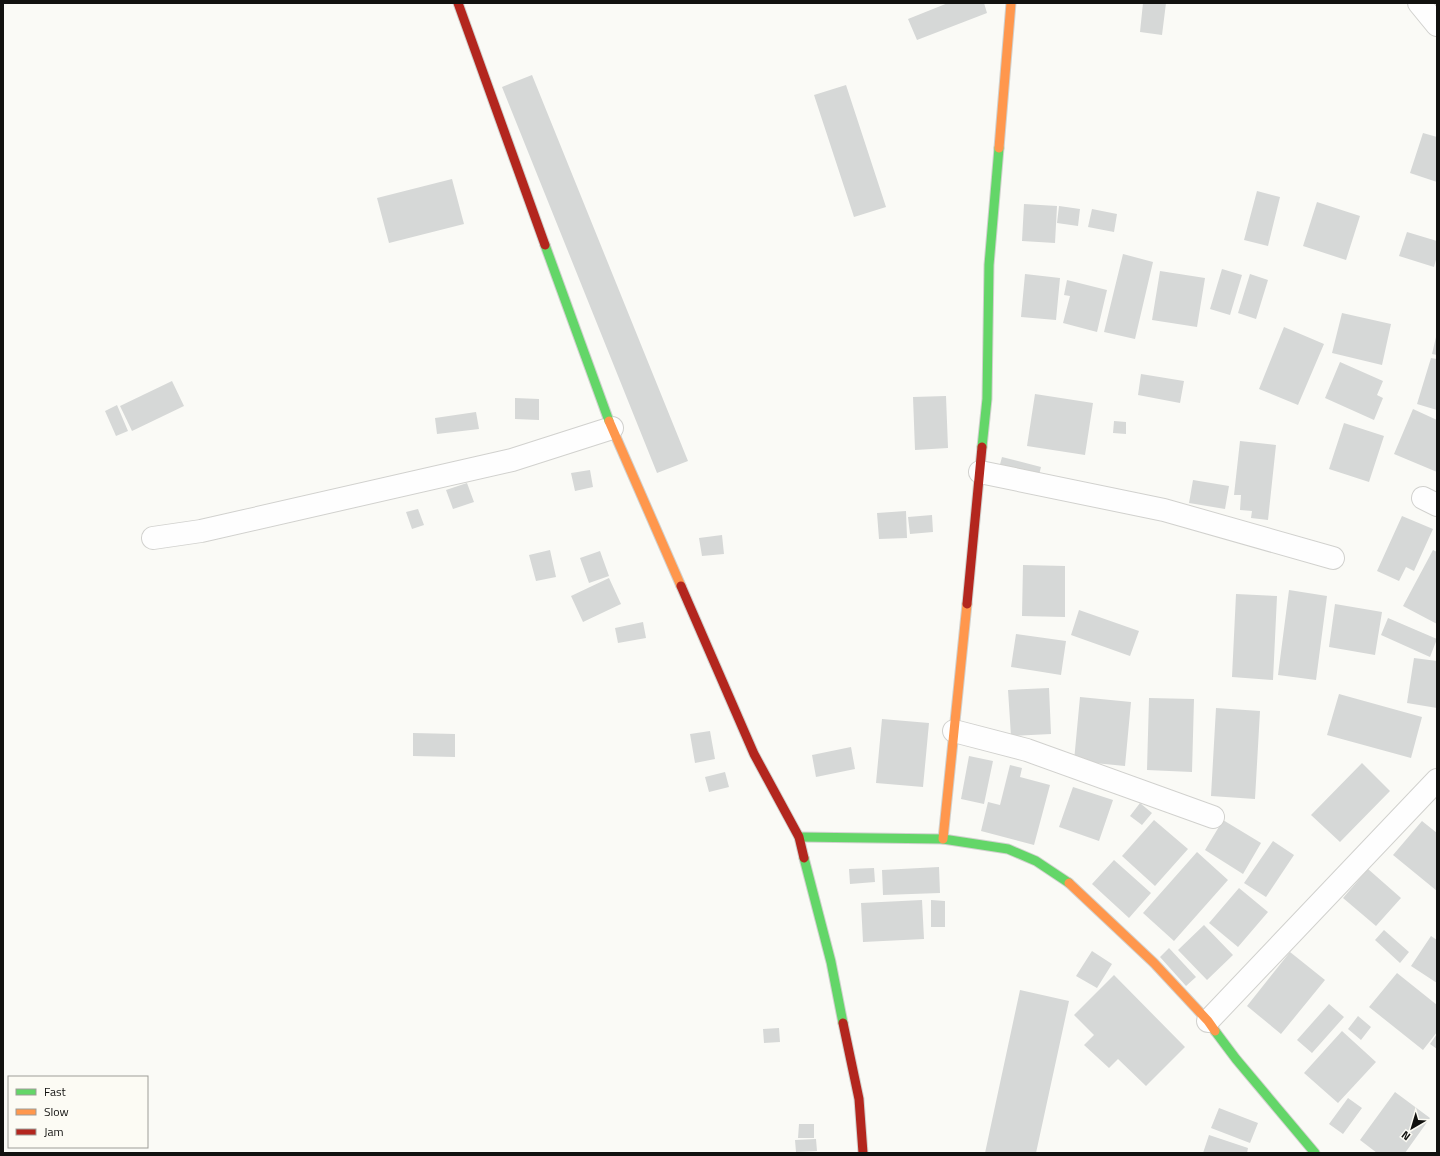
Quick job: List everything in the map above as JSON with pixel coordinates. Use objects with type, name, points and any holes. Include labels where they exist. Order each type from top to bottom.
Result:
[{"type":"street","points":[[458,3],[612,428],[754,754],[799,837],[831,962],[859,1100],[863,1153]]},
{"type":"street","points":[[943,839],[988,399],[989,265],[1011,3]]},
{"type":"street","points":[[1419,3],[1437,25]]},
{"type":"street","points":[[153,538],[201,531],[512,460],[612,428]]},
{"type":"street","points":[[980,472],[1164,510],[1333,558]]},
{"type":"street","points":[[954,731],[1027,750],[1213,817]]},
{"type":"street","points":[[1208,1021],[1437,780]]},
{"type":"street","points":[[799,837],[943,839],[1008,849],[1036,862],[1068,882],[1154,963],[1208,1021],[1236,1059],[1315,1153]]},
{"type":"building","points":[[948,3],[984,3],[987,13],[917,40],[908,19]]},
{"type":"building","points":[[1143,3],[1166,3],[1162,35],[1140,32]]},
{"type":"building","points":[[532,75],[688,461],[657,473],[502,87]]},
{"type":"building","points":[[846,85],[886,207],[854,217],[814,95]]},
{"type":"building","points":[[1423,133],[1437,137],[1437,182],[1410,173]]},
{"type":"building","points":[[452,179],[464,224],[389,243],[377,198]]},
{"type":"building","points":[[1257,191],[1280,197],[1268,246],[1244,240]]},
{"type":"building","points":[[1317,202],[1360,216],[1346,260],[1303,246]]},
{"type":"building","points":[[1024,204],[1057,206],[1055,243],[1022,241]]},
{"type":"building","points":[[1059,206],[1080,209],[1078,226],[1057,223]]},
{"type":"building","points":[[1092,209],[1117,214],[1114,232],[1088,227]]},
{"type":"building","points":[[1407,232],[1437,241],[1437,256],[1434,267],[1399,256]]},
{"type":"building","points":[[1123,254],[1153,262],[1135,339],[1104,332]]},
{"type":"building","points":[[1222,269],[1242,275],[1230,315],[1210,309]]},
{"type":"building","points":[[1160,271],[1205,278],[1197,327],[1152,320]]},
{"type":"building","points":[[1025,274],[1060,278],[1056,320],[1021,317]]},
{"type":"building","points":[[1250,274],[1268,280],[1256,319],[1238,313]]},
{"type":"building","points":[[1067,280],[1107,290],[1097,332],[1063,323],[1070,296],[1064,295]]},
{"type":"building","points":[[1342,313],[1391,324],[1382,365],[1332,353]]},
{"type":"building","points":[[1284,327],[1324,344],[1298,405],[1259,389]]},
{"type":"building","points":[[1437,337],[1437,355],[1432,354]]},
{"type":"building","points":[[1431,358],[1437,359],[1437,410],[1417,404]]},
{"type":"building","points":[[1340,362],[1383,381],[1377,395],[1383,398],[1374,420],[1325,398]]},
{"type":"building","points":[[1141,374],[1184,381],[1180,403],[1138,395]]},
{"type":"building","points":[[172,381],[184,406],[132,431],[120,406]]},
{"type":"building","points":[[1035,394],[1093,403],[1085,455],[1027,446]]},
{"type":"building","points":[[946,396],[948,448],[915,450],[913,397]]},
{"type":"building","points":[[515,398],[539,399],[539,420],[515,419]]},
{"type":"building","points":[[117,405],[128,431],[116,436],[105,411]]},
{"type":"building","points":[[1413,409],[1437,420],[1437,472],[1394,454]]},
{"type":"building","points":[[476,412],[479,429],[437,434],[435,418]]},
{"type":"building","points":[[1114,421],[1126,422],[1126,434],[1113,433]]},
{"type":"building","points":[[1344,423],[1384,436],[1369,482],[1329,469]]},
{"type":"building","points":[[1240,441],[1276,445],[1268,520],[1251,518],[1252,511],[1240,510],[1241,495],[1234,495]]},
{"type":"building","points":[[1002,457],[1041,467],[1038,479],[999,468]]},
{"type":"building","points":[[590,470],[593,487],[575,491],[571,473]]},
{"type":"building","points":[[1193,480],[1229,486],[1225,509],[1189,503]]},
{"type":"building","points":[[467,483],[474,502],[453,509],[446,490]]},
{"type":"building","points":[[418,509],[424,525],[412,529],[406,512]]},
{"type":"building","points":[[906,511],[907,538],[879,539],[877,513]]},
{"type":"building","points":[[932,515],[933,532],[910,534],[908,517]]},
{"type":"building","points":[[1402,516],[1433,529],[1414,571],[1406,567],[1399,581],[1377,571]]},
{"type":"building","points":[[722,535],[724,554],[702,556],[699,538]]},
{"type":"building","points":[[550,550],[556,577],[536,581],[529,555]]},
{"type":"building","points":[[1433,550],[1437,552],[1437,624],[1403,606]]},
{"type":"building","points":[[600,551],[609,576],[589,583],[580,558]]},
{"type":"building","points":[[1023,565],[1065,566],[1065,617],[1022,616]]},
{"type":"building","points":[[609,578],[621,604],[583,622],[571,596]]},
{"type":"building","points":[[1289,590],[1327,596],[1316,680],[1278,675]]},
{"type":"building","points":[[1236,594],[1277,596],[1273,680],[1232,677]]},
{"type":"building","points":[[1335,604],[1382,612],[1375,655],[1329,647]]},
{"type":"building","points":[[1079,610],[1139,631],[1130,656],[1071,635]]},
{"type":"building","points":[[1388,618],[1437,639],[1430,657],[1381,635]]},
{"type":"building","points":[[643,622],[646,638],[618,643],[615,628]]},
{"type":"building","points":[[1016,634],[1066,641],[1061,675],[1011,667]]},
{"type":"building","points":[[1414,658],[1437,661],[1437,708],[1407,703]]},
{"type":"building","points":[[1049,688],[1051,734],[1011,736],[1008,690]]},
{"type":"building","points":[[1339,694],[1422,717],[1411,758],[1327,735]]},
{"type":"building","points":[[1080,697],[1131,702],[1125,766],[1074,761]]},
{"type":"building","points":[[1149,698],[1194,699],[1192,772],[1147,770]]},
{"type":"building","points":[[1216,708],[1260,711],[1255,799],[1211,796]]},
{"type":"building","points":[[882,719],[929,723],[923,787],[876,783]]},
{"type":"building","points":[[710,731],[715,759],[695,763],[690,734]]},
{"type":"building","points":[[413,733],[455,734],[455,757],[413,756]]},
{"type":"building","points":[[851,747],[855,769],[816,777],[812,755]]},
{"type":"building","points":[[969,756],[993,761],[984,804],[961,799]]},
{"type":"building","points":[[1362,763],[1390,791],[1340,842],[1311,815]]},
{"type":"building","points":[[1010,765],[1022,768],[1020,777],[1050,785],[1034,845],[981,831],[988,802],[1000,805]]},
{"type":"building","points":[[725,772],[729,787],[709,792],[705,777]]},
{"type":"building","points":[[1073,787],[1113,800],[1099,841],[1059,827]]},
{"type":"building","points":[[1140,803],[1152,813],[1142,825],[1130,816]]},
{"type":"building","points":[[1154,820],[1188,849],[1155,886],[1122,856]]},
{"type":"building","points":[[1223,820],[1261,843],[1243,874],[1205,850]]},
{"type":"building","points":[[1422,821],[1437,833],[1437,891],[1393,855]]},
{"type":"building","points":[[1273,841],[1294,855],[1266,897],[1244,883]]},
{"type":"building","points":[[1197,852],[1228,880],[1174,941],[1143,913]]},
{"type":"building","points":[[1114,860],[1151,893],[1129,918],[1092,884]]},
{"type":"building","points":[[939,867],[940,893],[883,895],[882,870]]},
{"type":"building","points":[[874,868],[875,882],[850,884],[849,869]]},
{"type":"building","points":[[1368,869],[1401,898],[1376,926],[1343,898]]},
{"type":"building","points":[[1239,888],[1268,912],[1238,947],[1209,923]]},
{"type":"building","points":[[922,900],[924,939],[863,942],[861,903]]},
{"type":"building","points":[[931,900],[945,901],[945,927],[931,927]]},
{"type":"building","points":[[1204,925],[1233,955],[1207,980],[1178,950]]},
{"type":"building","points":[[1384,930],[1409,952],[1400,963],[1375,940]]},
{"type":"building","points":[[1431,936],[1437,940],[1437,983],[1411,966]]},
{"type":"building","points":[[1169,948],[1196,977],[1186,986],[1160,957]]},
{"type":"building","points":[[1092,951],[1112,964],[1097,988],[1076,976]]},
{"type":"building","points":[[1290,952],[1325,980],[1281,1034],[1247,1006]]},
{"type":"building","points":[[1397,973],[1437,1005],[1437,1032],[1423,1050],[1369,1007]]},
{"type":"building","points":[[1114,975],[1185,1047],[1146,1086],[1118,1059],[1109,1068],[1084,1045],[1094,1035],[1074,1015]]},
{"type":"building","points":[[1020,990],[1069,1001],[1036,1153],[985,1153]]},
{"type":"building","points":[[1329,1004],[1344,1017],[1312,1053],[1297,1040]]},
{"type":"building","points":[[1358,1016],[1371,1027],[1361,1040],[1348,1029]]},
{"type":"building","points":[[779,1028],[780,1042],[764,1043],[763,1029]]},
{"type":"building","points":[[1342,1031],[1376,1062],[1338,1103],[1304,1073]]},
{"type":"building","points":[[1437,1034],[1437,1049],[1430,1044]]},
{"type":"building","points":[[1395,1092],[1430,1118],[1405,1153],[1377,1153],[1360,1140]]},
{"type":"building","points":[[1348,1098],[1362,1108],[1343,1134],[1329,1124]]},
{"type":"building","points":[[1219,1108],[1258,1123],[1250,1143],[1211,1128]]},
{"type":"building","points":[[799,1124],[814,1124],[814,1138],[798,1138]]},
{"type":"building","points":[[1209,1135],[1248,1148],[1247,1153],[1203,1153]]},
{"type":"building","points":[[816,1139],[817,1151],[796,1152],[795,1140]]},
{"type":"traffic: fast","points":[[982,447],[987,399],[989,265],[999,148]]},
{"type":"traffic: fast","points":[[545,245],[609,421]]},
{"type":"traffic: fast","points":[[799,837],[943,839],[1008,849],[1036,861],[1069,883]]},
{"type":"traffic: fast","points":[[804,858],[831,962],[843,1023]]},
{"type":"traffic: fast","points":[[1215,1031],[1236,1059],[1315,1153]]},
{"type":"traffic: slow","points":[[999,148],[1011,3]]},
{"type":"traffic: slow","points":[[609,421],[681,586]]},
{"type":"traffic: slow","points":[[943,839],[967,604]]},
{"type":"traffic: slow","points":[[1069,883],[1154,963],[1208,1021],[1215,1031]]},
{"type":"traffic: jam","points":[[458,3],[545,245]]},
{"type":"traffic: jam","points":[[967,604],[982,447]]},
{"type":"traffic: jam","points":[[681,586],[754,754],[799,837],[804,858]]},
{"type":"traffic: jam","points":[[843,1023],[859,1099],[863,1153]]}]
